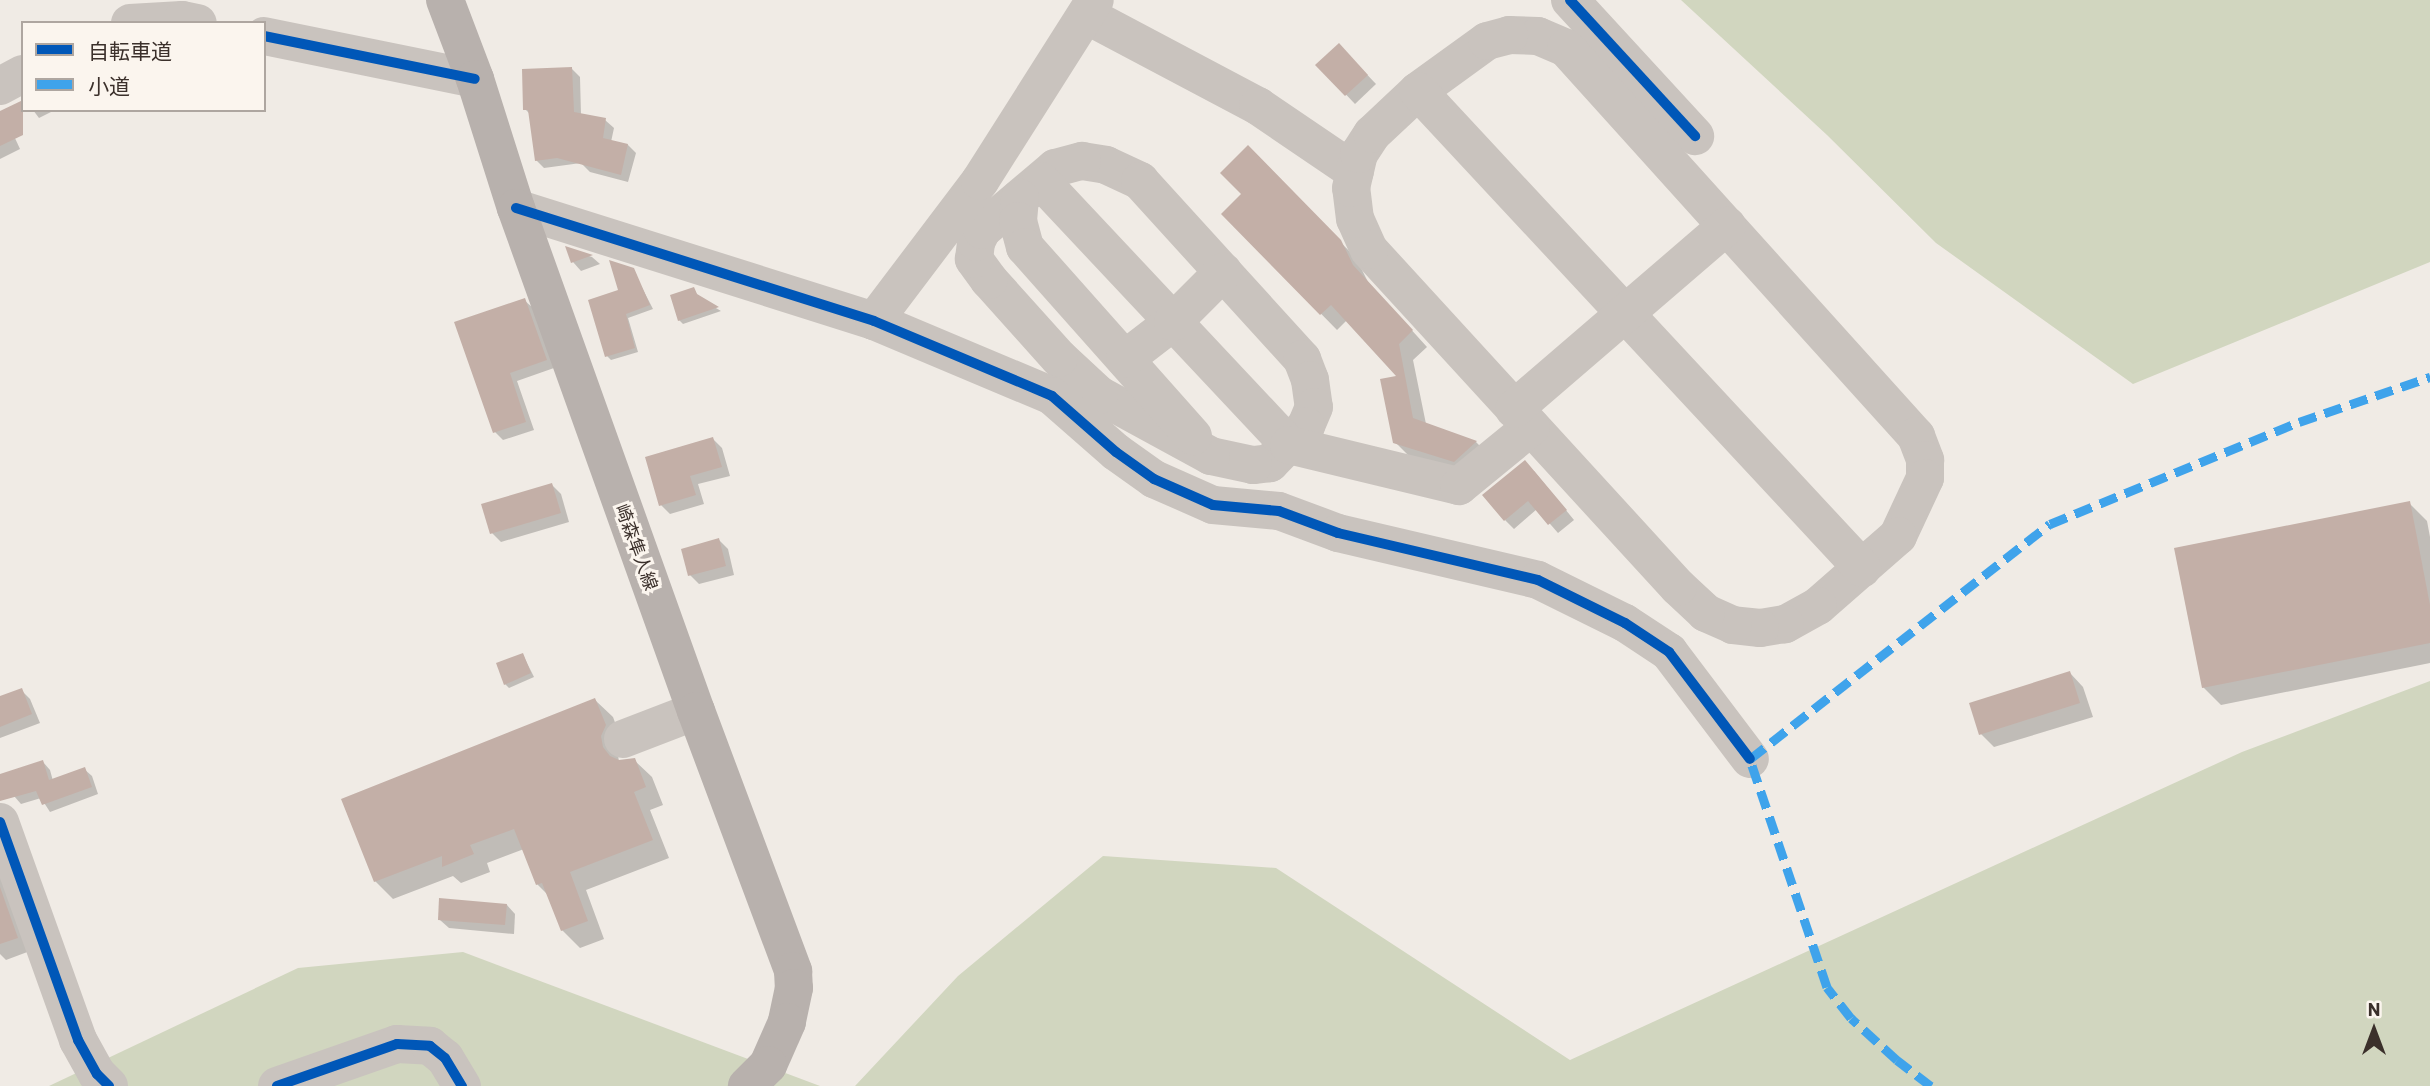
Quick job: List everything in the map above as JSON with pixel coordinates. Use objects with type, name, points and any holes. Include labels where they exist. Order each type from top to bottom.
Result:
[{"type":"main road","name":"崎森隼人線","points":[[445,0],[475,79],[516,208],[696,711],[793,971],[794,988],[788,1023],[768,1066],[747,1086]]},
{"type":"street","points":[[1570,0],[1695,136]]},
{"type":"street","points":[[874,321],[980,181],[1090,7],[1258,106],[1355,172]]},
{"type":"street","points":[[165,21],[187,21]]},
{"type":"street","points":[[1509,35],[1538,36],[1566,48],[1916,436],[1925,460],[1925,478],[1898,536],[1818,606],[1785,624],[1760,628],[1733,625],[1706,613],[1678,587],[1369,250],[1355,219],[1351,188],[1355,172],[1359,153],[1372,134],[1418,91],[1487,41],[1509,35]]},
{"type":"street","points":[[266,36],[475,79]]},
{"type":"street","points":[[0,86],[21,75]]},
{"type":"street","points":[[1418,91],[1862,568]]},
{"type":"street","points":[[1082,162],[1106,165],[1140,181],[1302,359],[1314,407],[1306,426],[1270,463],[1253,465],[1211,456],[1099,395],[1059,358],[989,280],[974,259],[976,242],[982,230],[1030,190],[1055,168],[1082,162]]},
{"type":"street","points":[[1030,190],[1173,322],[1289,445],[1459,486],[1625,314],[1727,226]]},
{"type":"street","points":[[1030,190],[1018,221],[1025,247],[1211,456]]},
{"type":"street","points":[[516,208],[874,321],[1052,396],[1116,452],[1154,479],[1213,505],[1279,511],[1338,533],[1538,580],[1625,623],[1669,652],[1750,759]]},
{"type":"street","points":[[1125,359],[1173,322],[1223,272]]},
{"type":"street","points":[[623,739],[696,711]]},
{"type":"street","points":[[0,822],[78,1041],[97,1074],[109,1086]]},
{"type":"street","points":[[277,1086],[397,1044],[430,1046],[446,1058],[462,1086]]},
{"type":"green space","points":[[1681,0],[2430,0],[2430,262],[2133,384],[1936,243],[1827,135]]},
{"type":"green space","points":[[2430,681],[2430,1086],[855,1086],[958,976],[1103,856],[1276,868],[1570,1060],[2242,752]]},
{"type":"green space","points":[[463,952],[820,1086],[49,1086],[298,968]]},
{"type":"building","points":[[1339,43],[1368,75],[1345,96],[1315,65]]},
{"type":"building","points":[[572,67],[574,112],[606,118],[603,138],[628,144],[621,175],[557,158],[535,161],[528,110],[523,110],[522,69]]},
{"type":"building","points":[[21,101],[23,135],[0,146],[0,111]]},
{"type":"building","points":[[1248,145],[1341,240],[1353,265],[1413,330],[1399,344],[1413,418],[1477,441],[1454,462],[1393,443],[1380,379],[1396,376],[1331,305],[1320,315],[1221,214],[1241,194],[1220,173]]},
{"type":"building","points":[[565,246],[593,255],[571,263]]},
{"type":"building","points":[[609,260],[634,268],[650,305],[626,314],[635,348],[605,357],[588,300],[618,290]]},
{"type":"building","points":[[694,287],[697,294],[719,307],[678,321],[670,295]]},
{"type":"building","points":[[525,298],[547,360],[510,373],[526,422],[493,433],[454,322]]},
{"type":"building","points":[[713,437],[722,467],[690,476],[696,495],[659,506],[645,457]]},
{"type":"building","points":[[1525,460],[1567,510],[1548,525],[1528,501],[1504,521],[1482,495]]},
{"type":"building","points":[[552,483],[561,513],[490,534],[481,504]]},
{"type":"building","points":[[2410,501],[2430,605],[2430,643],[2202,688],[2174,548]]},
{"type":"building","points":[[719,538],[726,566],[688,576],[681,549]]},
{"type":"building","points":[[523,653],[531,673],[504,685],[496,663]]},
{"type":"building","points":[[2070,671],[2080,703],[1979,735],[1969,703]]},
{"type":"building","points":[[22,688],[32,714],[0,727],[0,696]]},
{"type":"building","points":[[595,698],[606,725],[601,736],[603,747],[610,756],[619,760],[635,758],[646,787],[634,792],[653,840],[570,872],[588,921],[561,931],[542,883],[536,885],[514,829],[470,845],[474,854],[442,867],[442,856],[374,882],[341,799]]},
{"type":"building","points":[[43,760],[49,780],[85,767],[92,787],[42,805],[36,791],[0,801],[0,774]]},
{"type":"building","points":[[0,887],[18,938],[0,944]]},
{"type":"building","points":[[439,898],[507,904],[505,925],[438,920]]},
{"type":"marked path","points":[[1931,1086],[1897,1060],[1851,1018],[1827,987],[1750,759],[2050,524],[2299,422],[2430,377]]},
{"type":"cycle path","points":[[1570,0],[1695,136]]},
{"type":"cycle path","points":[[266,36],[475,79]]},
{"type":"cycle path","points":[[516,208],[874,321],[1052,396],[1116,452],[1154,479],[1213,505],[1279,511],[1338,533],[1538,580],[1625,623],[1669,652],[1750,759]]},
{"type":"cycle path","points":[[0,822],[78,1040],[97,1074],[109,1086]]},
{"type":"cycle path","points":[[277,1086],[397,1044],[430,1046],[445,1058],[462,1086]]}]
